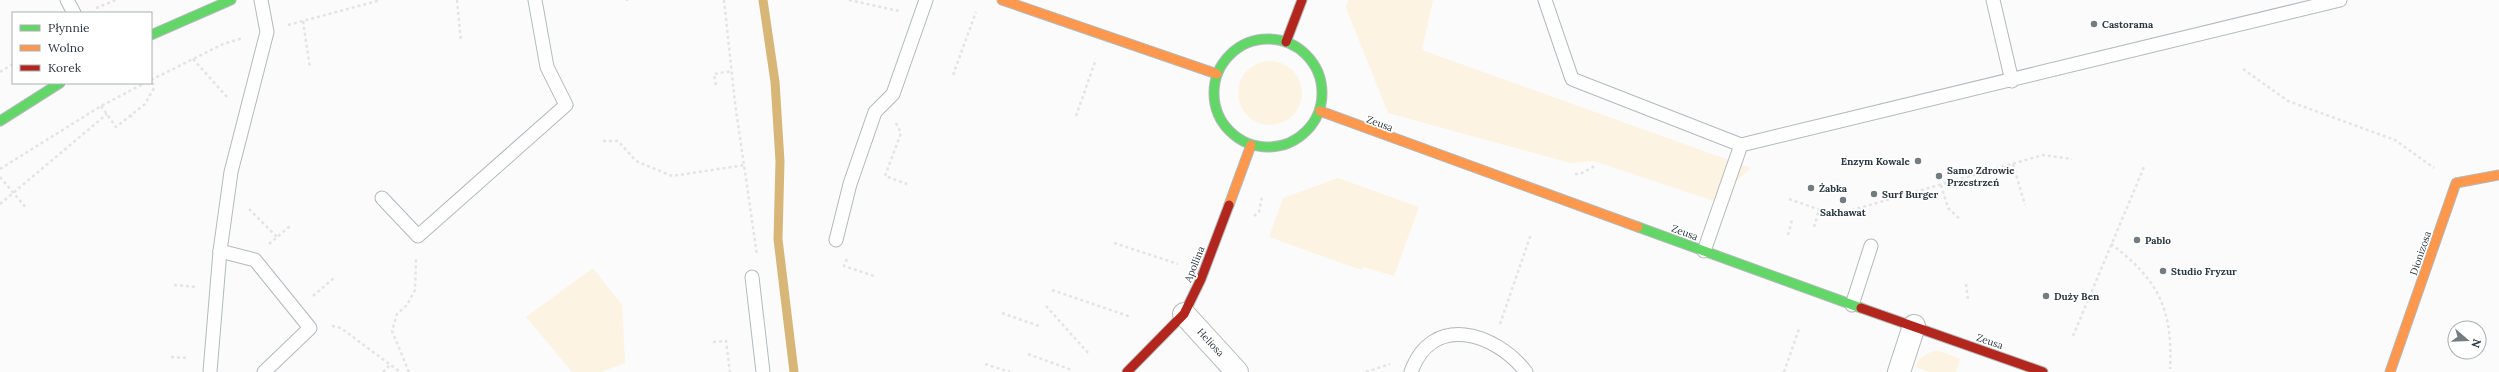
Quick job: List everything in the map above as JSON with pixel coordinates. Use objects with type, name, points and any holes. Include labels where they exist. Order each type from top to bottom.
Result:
[{"type":"street","points":[[152,35],[231,0]]},
{"type":"street","points":[[1002,0],[1218,74]]},
{"type":"street","points":[[1286,42],[1302,0]]},
{"type":"street","points":[[1266,39],[1286,42],[1305,53],[1317,70],[1323,90],[1320,111],[1309,130],[1292,142],[1272,148],[1251,145],[1232,134],[1219,117],[1214,95],[1218,74],[1228,56],[1245,44],[1266,39]]},
{"type":"street","points":[[0,121],[58,84]]},
{"type":"street","name":"Zeusa","points":[[1320,111],[1852,305],[1914,326],[2020,368],[2043,372]]},
{"type":"street","name":"Apollina","points":[[1127,372],[1184,314],[1201,278],[1251,145]]},
{"type":"street","points":[[2456,183],[2499,176]]},
{"type":"street","name":"Dionizosa","points":[[2390,372],[2456,183]]},
{"type":"street","name":"Heliosa","points":[[1184,314],[1238,372]]},
{"type":"street","points":[[1899,372],[1914,326]]},
{"type":"lane","points":[[67,0],[73,12]]},
{"type":"lane","points":[[210,372],[220,251],[231,172],[267,32],[262,0]]},
{"type":"lane","points":[[382,198],[418,236],[566,105],[547,67],[535,0]]},
{"type":"lane","points":[[836,240],[850,184],[875,112],[893,94],[926,0]]},
{"type":"lane","points":[[1545,0],[1572,79],[1741,145],[2012,81],[2340,0]]},
{"type":"lane","points":[[1993,0],[2012,81]]},
{"type":"lane","points":[[1704,251],[1741,145]]},
{"type":"lane","points":[[1852,305],[1871,246]]},
{"type":"lane","points":[[220,251],[255,260],[310,328],[264,372]]},
{"type":"lane","points":[[752,277],[762,372]]},
{"type":"lane","points":[[1411,372],[1417,356],[1438,340],[1460,332],[1493,342],[1516,360],[1526,372]]},
{"type":"path","points":[[90,10],[116,0]]},
{"type":"path","points":[[287,26],[381,0]]},
{"type":"path","points":[[457,0],[461,42]]},
{"type":"path","points":[[724,0],[757,255],[752,277]]},
{"type":"path","points":[[849,0],[901,12]]},
{"type":"path","points":[[953,75],[976,12]]},
{"type":"path","points":[[303,21],[310,68]]},
{"type":"path","points":[[100,106],[116,127],[145,104],[154,88],[152,79],[223,44],[244,38]]},
{"type":"path","points":[[193,59],[244,117]]},
{"type":"path","points":[[1076,116],[1096,59]]},
{"type":"path","points":[[0,72],[12,65]]},
{"type":"path","points":[[2243,69],[2288,101],[2395,140],[2456,183]]},
{"type":"path","points":[[716,85],[714,74],[732,71]]},
{"type":"path","points":[[0,169],[100,106],[143,84]]},
{"type":"path","points":[[0,204],[107,114]]},
{"type":"path","points":[[130,115],[134,120]]},
{"type":"path","points":[[603,141],[618,141],[636,161],[672,176],[745,165]]},
{"type":"path","points":[[1789,200],[1835,215],[2043,156],[2072,160]]},
{"type":"path","points":[[2012,164],[2025,205]]},
{"type":"path","points":[[2072,336],[2144,168]]},
{"type":"path","points":[[0,177],[27,209]]},
{"type":"path","points":[[1941,185],[1948,208],[1961,220]]},
{"type":"path","points":[[227,200],[252,211],[277,237]]},
{"type":"path","points":[[1814,227],[1819,210]]},
{"type":"path","points":[[1788,235],[1792,220]]},
{"type":"path","points":[[1493,342],[1531,234]]},
{"type":"path","points":[[409,372],[392,331],[397,314],[407,305],[415,290],[418,236]]},
{"type":"path","points":[[836,240],[852,246],[844,266],[874,276]]},
{"type":"path","points":[[1114,242],[1182,265]]},
{"type":"path","points":[[2111,244],[2135,262],[2153,285],[2165,311],[2171,340],[2170,369]]},
{"type":"path","points":[[296,310],[335,277]]},
{"type":"path","points":[[1966,284],[1968,298]]},
{"type":"path","points":[[174,285],[204,287]]},
{"type":"path","points":[[1052,290],[1131,317]]},
{"type":"path","points":[[1046,306],[1089,354]]},
{"type":"path","points":[[1002,313],[1039,326]]},
{"type":"path","points":[[310,328],[335,326],[341,328],[389,366],[400,372]]},
{"type":"path","points":[[1784,372],[1799,329]]},
{"type":"path","points":[[713,342],[726,341],[730,372]]},
{"type":"path","points":[[1028,354],[1072,370]]},
{"type":"path","points":[[172,357],[191,358]]},
{"type":"path","points":[[985,364],[1010,372]]},
{"type":"path","points":[[383,372],[389,366]]},
{"type":"shaded area","points":[[1348,0],[1433,0],[1422,50],[1751,168],[1714,201],[1594,161],[1570,163],[1388,113],[1346,8]]},
{"type":"shaded area","points":[[1270,61],[1282,64],[1293,70],[1299,81],[1302,93],[1299,105],[1293,116],[1282,122],[1270,125],[1258,122],[1247,116],[1241,105],[1238,93],[1241,81],[1247,70],[1258,64]]},
{"type":"shaded area","points":[[1338,178],[1419,207],[1394,276],[1363,267],[1361,270],[1269,237],[1283,198]]},
{"type":"shaded area","points":[[593,268],[622,305],[625,363],[601,372],[572,372],[526,317]]},
{"type":"shaded area","points":[[1932,351],[1940,351],[1960,359],[1956,372],[1929,372],[1915,367],[1919,359]]},
{"type":"waterway","points":[[763,0],[775,82],[780,161],[778,239],[794,372]]},
{"type":"traffic: fast","points":[[152,35],[231,0]]},
{"type":"traffic: fast","points":[[1268,39],[1289,43],[1306,55],[1318,72],[1322,93],[1318,114],[1306,131],[1289,143],[1268,147],[1247,143],[1230,131],[1218,114],[1214,93],[1218,72],[1230,55],[1247,43],[1268,39]]},
{"type":"traffic: fast","points":[[0,121],[58,84]]},
{"type":"traffic: fast","points":[[1638,227],[1861,308]]},
{"type":"traffic: slow","points":[[1002,0],[1217,74]]},
{"type":"traffic: slow","points":[[1320,111],[1638,227]]},
{"type":"traffic: slow","points":[[1229,205],[1251,145]]},
{"type":"traffic: slow","points":[[2390,372],[2456,183],[2499,175]]},
{"type":"traffic: jam","points":[[1286,42],[1302,0]]},
{"type":"traffic: jam","points":[[1127,372],[1184,314],[1201,279],[1229,205]]},
{"type":"traffic: jam","points":[[1861,308],[2043,372]]},
{"type":"place","name":"Castorama","points":[[2094,24]]},
{"type":"place","name":"Enzym Kowale","points":[[1918,161]]},
{"type":"place","name":"Samo Zdrowie Przestrzeń","points":[[1939,176]]},
{"type":"place","name":"Żabka","points":[[1811,188]]},
{"type":"place","name":"Surf Burger","points":[[1874,194]]},
{"type":"place","name":"Sakhawat","points":[[1843,200]]},
{"type":"place","name":"Pablo","points":[[2137,240]]},
{"type":"place","name":"Studio Fryzur","points":[[2163,271]]},
{"type":"place","name":"Duży Ben","points":[[2046,296]]}]
